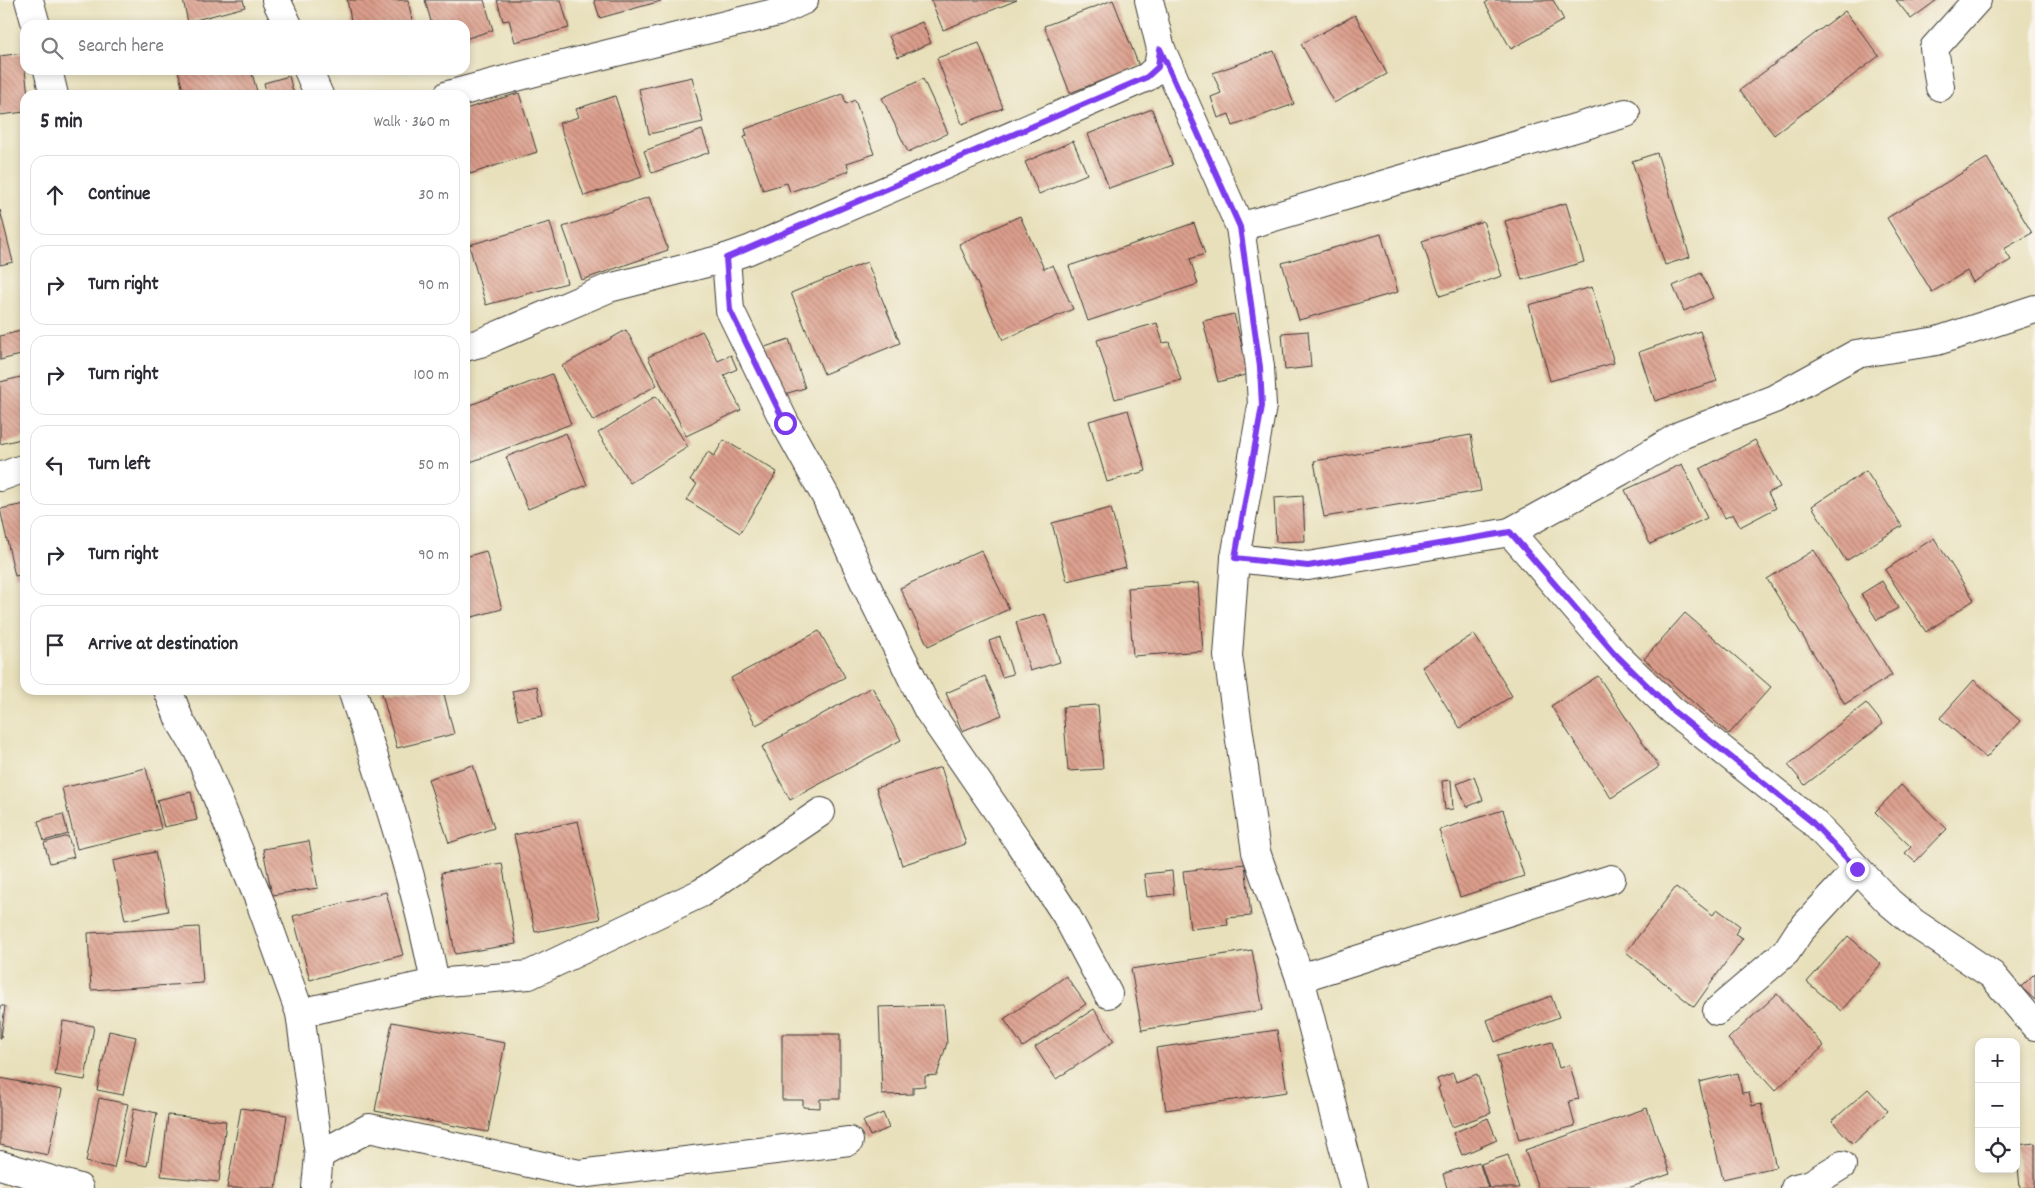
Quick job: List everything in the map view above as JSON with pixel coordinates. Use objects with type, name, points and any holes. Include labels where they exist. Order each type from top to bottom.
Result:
[{"type":"street","points":[[29,0],[35,20]]},
{"type":"street","points":[[276,0],[286,20]]},
{"type":"street","points":[[467,90],[548,68],[778,12],[804,0]]},
{"type":"street","points":[[1149,0],[1160,49],[1240,227],[1260,367],[1262,406],[1235,558],[1228,656],[1256,852],[1300,978],[1354,1188]]},
{"type":"street","points":[[1940,87],[1934,48],[1977,0]]},
{"type":"street","points":[[470,346],[609,288],[726,258],[1147,77],[1158,67],[1160,49]]},
{"type":"street","points":[[49,75],[53,90]]},
{"type":"street","points":[[310,75],[317,90]]},
{"type":"street","points":[[1240,227],[1626,113]]},
{"type":"street","points":[[726,258],[730,310],[785,423],[826,497],[864,581],[928,710],[1061,907],[1108,994]]},
{"type":"street","points":[[1235,558],[1308,566],[1510,532],[1620,471],[1681,434],[1774,399],[1856,354],[1936,341],[2035,309]]},
{"type":"street","points":[[0,477],[20,470]]},
{"type":"street","points":[[1510,532],[1615,654],[1666,704],[1812,822],[1889,902],[1914,923],[1992,975],[2035,1026]]},
{"type":"street","points":[[170,695],[180,720],[198,751],[260,902],[300,1013],[319,1155],[316,1188]]},
{"type":"street","points":[[354,695],[389,803],[420,912],[435,983]]},
{"type":"street","points":[[300,1013],[435,983],[529,975],[701,893],[821,812]]},
{"type":"street","points":[[1717,1011],[1786,952],[1799,932],[1857,869]]},
{"type":"street","points":[[1300,978],[1611,879]]},
{"type":"street","points":[[319,1155],[369,1128],[579,1174],[849,1141]]},
{"type":"street","points":[[0,1165],[79,1188]]},
{"type":"street","points":[[1795,1188],[1811,1184],[1842,1165]]},
{"type":"building","points":[[183,0],[243,0],[245,7],[196,20],[188,20]]},
{"type":"building","points":[[347,0],[408,0],[412,20],[351,20]]},
{"type":"building","points":[[425,0],[484,0],[493,30],[470,37],[470,20],[431,20]]},
{"type":"building","points":[[497,0],[561,0],[569,28],[515,42],[509,20],[503,21]]},
{"type":"building","points":[[594,0],[661,0],[661,1],[600,18]]},
{"type":"building","points":[[931,0],[1017,0],[943,30]]},
{"type":"building","points":[[1113,0],[1139,66],[1070,93],[1044,26]]},
{"type":"building","points":[[1490,0],[1553,0],[1564,20],[1511,49],[1485,3]]},
{"type":"building","points":[[1896,0],[1937,0],[1911,19]]},
{"type":"building","points":[[1845,11],[1879,56],[1774,135],[1740,90]]},
{"type":"building","points":[[1355,15],[1387,74],[1334,103],[1301,44]]},
{"type":"building","points":[[922,22],[931,43],[898,57],[889,36]]},
{"type":"building","points":[[979,43],[1003,108],[962,124],[937,58]]},
{"type":"building","points":[[1274,51],[1294,104],[1233,126],[1229,114],[1218,118],[1211,97],[1221,93],[1213,73]]},
{"type":"building","points":[[20,53],[20,75],[26,75],[27,90],[20,90],[20,113],[0,115],[0,56]]},
{"type":"building","points":[[179,75],[252,75],[257,90],[183,90]]},
{"type":"building","points":[[289,76],[293,90],[266,90],[264,83]]},
{"type":"building","points":[[692,77],[703,122],[649,134],[639,89]]},
{"type":"building","points":[[923,79],[948,133],[908,152],[882,98]]},
{"type":"building","points":[[519,93],[537,152],[470,174],[470,108]]},
{"type":"building","points":[[843,94],[846,104],[855,100],[874,154],[847,163],[849,171],[790,192],[787,183],[763,190],[744,137],[747,136],[745,129]]},
{"type":"building","points":[[615,96],[642,177],[584,196],[559,123],[579,117],[576,109]]},
{"type":"building","points":[[1152,109],[1173,165],[1109,188],[1088,134]]},
{"type":"building","points":[[702,130],[710,152],[652,173],[644,151]]},
{"type":"building","points":[[1073,141],[1087,174],[1039,194],[1025,162]]},
{"type":"building","points":[[1657,153],[1690,257],[1665,265],[1632,161]]},
{"type":"building","points":[[1987,158],[2032,233],[2004,249],[2011,260],[1973,282],[1967,271],[1932,292],[1887,218]]},
{"type":"building","points":[[649,197],[668,250],[582,280],[563,227]]},
{"type":"building","points":[[1566,203],[1584,262],[1522,280],[1505,221]]},
{"type":"building","points":[[0,210],[13,262],[0,265]]},
{"type":"building","points":[[1020,216],[1044,269],[1053,265],[1073,309],[1003,340],[959,244]]},
{"type":"building","points":[[1483,221],[1502,276],[1440,296],[1422,241]]},
{"type":"building","points":[[550,222],[567,283],[486,305],[470,245]]},
{"type":"building","points":[[1194,223],[1205,254],[1190,259],[1198,284],[1088,321],[1069,266]]},
{"type":"building","points":[[1381,234],[1398,292],[1299,320],[1282,263]]},
{"type":"building","points":[[867,262],[900,343],[824,374],[791,293]]},
{"type":"building","points":[[1701,273],[1713,298],[1684,311],[1673,286]]},
{"type":"building","points":[[1592,287],[1614,363],[1550,381],[1529,305]]},
{"type":"building","points":[[1234,314],[1249,374],[1218,382],[1203,321]]},
{"type":"building","points":[[1157,323],[1163,343],[1169,342],[1181,380],[1115,399],[1097,340]]},
{"type":"building","points":[[626,330],[657,385],[593,421],[562,366]]},
{"type":"building","points":[[20,331],[20,355],[0,360],[0,336]]},
{"type":"building","points":[[702,331],[718,361],[731,355],[737,369],[724,375],[741,410],[686,436],[648,357]]},
{"type":"building","points":[[1308,331],[1311,367],[1285,370],[1282,333]]},
{"type":"building","points":[[1700,331],[1717,381],[1655,401],[1639,352]]},
{"type":"building","points":[[789,339],[805,388],[781,395],[765,347]]},
{"type":"building","points":[[552,374],[571,424],[470,462],[470,405]]},
{"type":"building","points":[[20,377],[20,439],[0,444],[0,382]]},
{"type":"building","points":[[656,396],[688,447],[630,483],[598,433]]},
{"type":"building","points":[[1128,410],[1146,471],[1107,482],[1089,421]]},
{"type":"building","points":[[566,433],[587,485],[528,509],[506,457]]},
{"type":"building","points":[[1471,435],[1481,491],[1324,517],[1314,461]]},
{"type":"building","points":[[724,440],[777,472],[740,533],[687,500],[697,484],[690,480],[708,452],[714,456]]},
{"type":"building","points":[[1755,440],[1780,487],[1768,493],[1776,508],[1740,527],[1733,514],[1725,518],[1700,469]]},
{"type":"building","points":[[1682,464],[1707,518],[1650,544],[1625,490]]},
{"type":"building","points":[[1866,471],[1902,526],[1846,561],[1812,506]]},
{"type":"building","points":[[1303,496],[1305,541],[1276,542],[1274,498]]},
{"type":"building","points":[[20,505],[20,575],[15,576],[0,509]]},
{"type":"building","points":[[1111,508],[1126,567],[1067,581],[1052,523]]},
{"type":"building","points":[[1934,538],[1974,600],[1926,632],[1885,570]]},
{"type":"building","points":[[981,550],[1009,609],[928,646],[900,588]]},
{"type":"building","points":[[1814,550],[1892,675],[1845,704],[1767,579]]},
{"type":"building","points":[[486,551],[502,609],[470,618],[470,556]]},
{"type":"building","points":[[1882,581],[1898,608],[1877,620],[1861,594]]},
{"type":"building","points":[[1198,583],[1203,651],[1133,656],[1128,588]]},
{"type":"building","points":[[1685,613],[1771,687],[1729,734],[1644,659]]},
{"type":"building","points":[[1045,614],[1060,662],[1030,671],[1016,622]]},
{"type":"building","points":[[819,631],[845,677],[756,725],[731,678]]},
{"type":"building","points":[[1474,634],[1512,696],[1460,728],[1422,667]]},
{"type":"building","points":[[1000,637],[1013,674],[1002,677],[989,641]]},
{"type":"building","points":[[985,676],[1002,715],[962,731],[946,693]]},
{"type":"building","points":[[1598,676],[1659,767],[1611,798],[1551,706]]},
{"type":"building","points":[[1974,680],[2020,721],[1986,758],[1940,718]]},
{"type":"building","points":[[537,686],[543,716],[518,720],[512,691]]},
{"type":"building","points":[[872,687],[901,740],[790,800],[762,747]]},
{"type":"building","points":[[382,695],[444,695],[454,734],[397,748]]},
{"type":"building","points":[[1866,703],[1883,724],[1805,785],[1788,765]]},
{"type":"building","points":[[1098,705],[1103,769],[1068,771],[1063,707]]},
{"type":"building","points":[[473,765],[494,828],[449,843],[428,779]]},
{"type":"building","points":[[941,767],[966,844],[902,865],[876,788]]},
{"type":"building","points":[[146,768],[161,829],[77,849],[62,788]]},
{"type":"building","points":[[1474,777],[1483,800],[1467,807],[1457,784]]},
{"type":"building","points":[[1451,780],[1453,809],[1445,810],[1442,781]]},
{"type":"building","points":[[1901,785],[1947,829],[1915,862],[1905,853],[1911,847],[1875,812]]},
{"type":"building","points":[[191,792],[197,820],[164,827],[157,800]]},
{"type":"building","points":[[1503,810],[1524,876],[1460,897],[1439,830]]},
{"type":"building","points":[[63,814],[68,834],[44,841],[38,821]]},
{"type":"building","points":[[578,821],[600,919],[535,932],[514,835]]},
{"type":"building","points":[[68,836],[74,857],[50,863],[44,843]]},
{"type":"building","points":[[309,841],[318,888],[272,895],[263,849]]},
{"type":"building","points":[[155,852],[168,911],[125,920],[113,861]]},
{"type":"building","points":[[502,863],[516,944],[455,954],[441,873]]},
{"type":"building","points":[[1245,864],[1251,916],[1227,918],[1228,925],[1190,929],[1183,871]]},
{"type":"building","points":[[1172,871],[1174,894],[1147,897],[1144,874]]},
{"type":"building","points":[[1676,887],[1713,915],[1717,909],[1740,926],[1735,934],[1743,938],[1694,1007],[1626,952]]},
{"type":"building","points":[[386,892],[403,955],[310,980],[293,916]]},
{"type":"building","points":[[199,927],[203,983],[91,990],[88,933]]},
{"type":"building","points":[[1848,936],[1881,964],[1841,1011],[1807,982]]},
{"type":"building","points":[[1252,950],[1263,1010],[1142,1030],[1131,969]]},
{"type":"building","points":[[2035,973],[2035,1000],[2021,987]]},
{"type":"building","points":[[1066,976],[1086,1004],[1023,1047],[1004,1019]]},
{"type":"building","points":[[1777,994],[1824,1046],[1775,1091],[1728,1039]]},
{"type":"building","points":[[1551,996],[1559,1017],[1495,1042],[1487,1020]]},
{"type":"building","points":[[944,1005],[947,1043],[937,1075],[925,1076],[925,1086],[913,1087],[913,1094],[882,1095],[879,1007]]},
{"type":"building","points":[[0,1006],[5,1006],[1,1038],[0,1038]]},
{"type":"building","points":[[1094,1009],[1114,1041],[1056,1079],[1035,1047]]},
{"type":"building","points":[[63,1021],[94,1026],[85,1080],[55,1075]]},
{"type":"building","points":[[392,1022],[505,1043],[488,1132],[375,1111]]},
{"type":"building","points":[[1277,1030],[1287,1092],[1166,1110],[1156,1048]]},
{"type":"building","points":[[109,1031],[136,1037],[123,1095],[97,1090]]},
{"type":"building","points":[[782,1034],[840,1034],[840,1099],[820,1099],[820,1108],[803,1107],[803,1100],[782,1100]]},
{"type":"building","points":[[1552,1042],[1559,1068],[1570,1065],[1579,1099],[1569,1101],[1575,1126],[1519,1140],[1497,1056]]},
{"type":"building","points":[[1453,1073],[1456,1082],[1477,1074],[1491,1113],[1452,1127],[1438,1088],[1440,1087],[1437,1079]]},
{"type":"building","points":[[1738,1073],[1742,1093],[1749,1092],[1752,1106],[1761,1104],[1776,1167],[1723,1179],[1699,1082]]},
{"type":"building","points":[[0,1078],[62,1090],[48,1155],[0,1145]]},
{"type":"building","points":[[1868,1089],[1888,1111],[1853,1144],[1832,1121]]},
{"type":"building","points":[[99,1098],[128,1104],[114,1168],[86,1162]]},
{"type":"building","points":[[134,1108],[157,1113],[147,1166],[124,1161]]},
{"type":"building","points":[[241,1108],[287,1115],[276,1188],[227,1188]]},
{"type":"building","points":[[1647,1108],[1670,1174],[1628,1188],[1538,1188],[1525,1150]]},
{"type":"building","points":[[883,1113],[889,1128],[870,1136],[863,1121]]},
{"type":"building","points":[[168,1115],[226,1121],[219,1182],[161,1176]]},
{"type":"building","points":[[1488,1118],[1497,1140],[1462,1155],[1453,1133]]},
{"type":"building","points":[[2035,1143],[2035,1188],[2020,1188],[2020,1145]]},
{"type":"building","points":[[1508,1155],[1519,1188],[1489,1188],[1481,1164]]},
{"type":"building","points":[[1479,1162],[1488,1188],[1447,1188],[1443,1174]]},
{"type":"route","points":[[785,423],[730,310],[726,258],[1147,77],[1158,67],[1160,49],[1240,227],[1260,367],[1262,406],[1235,558],[1308,566],[1510,532],[1615,654],[1672,710],[1812,822],[1857,869]]}]
